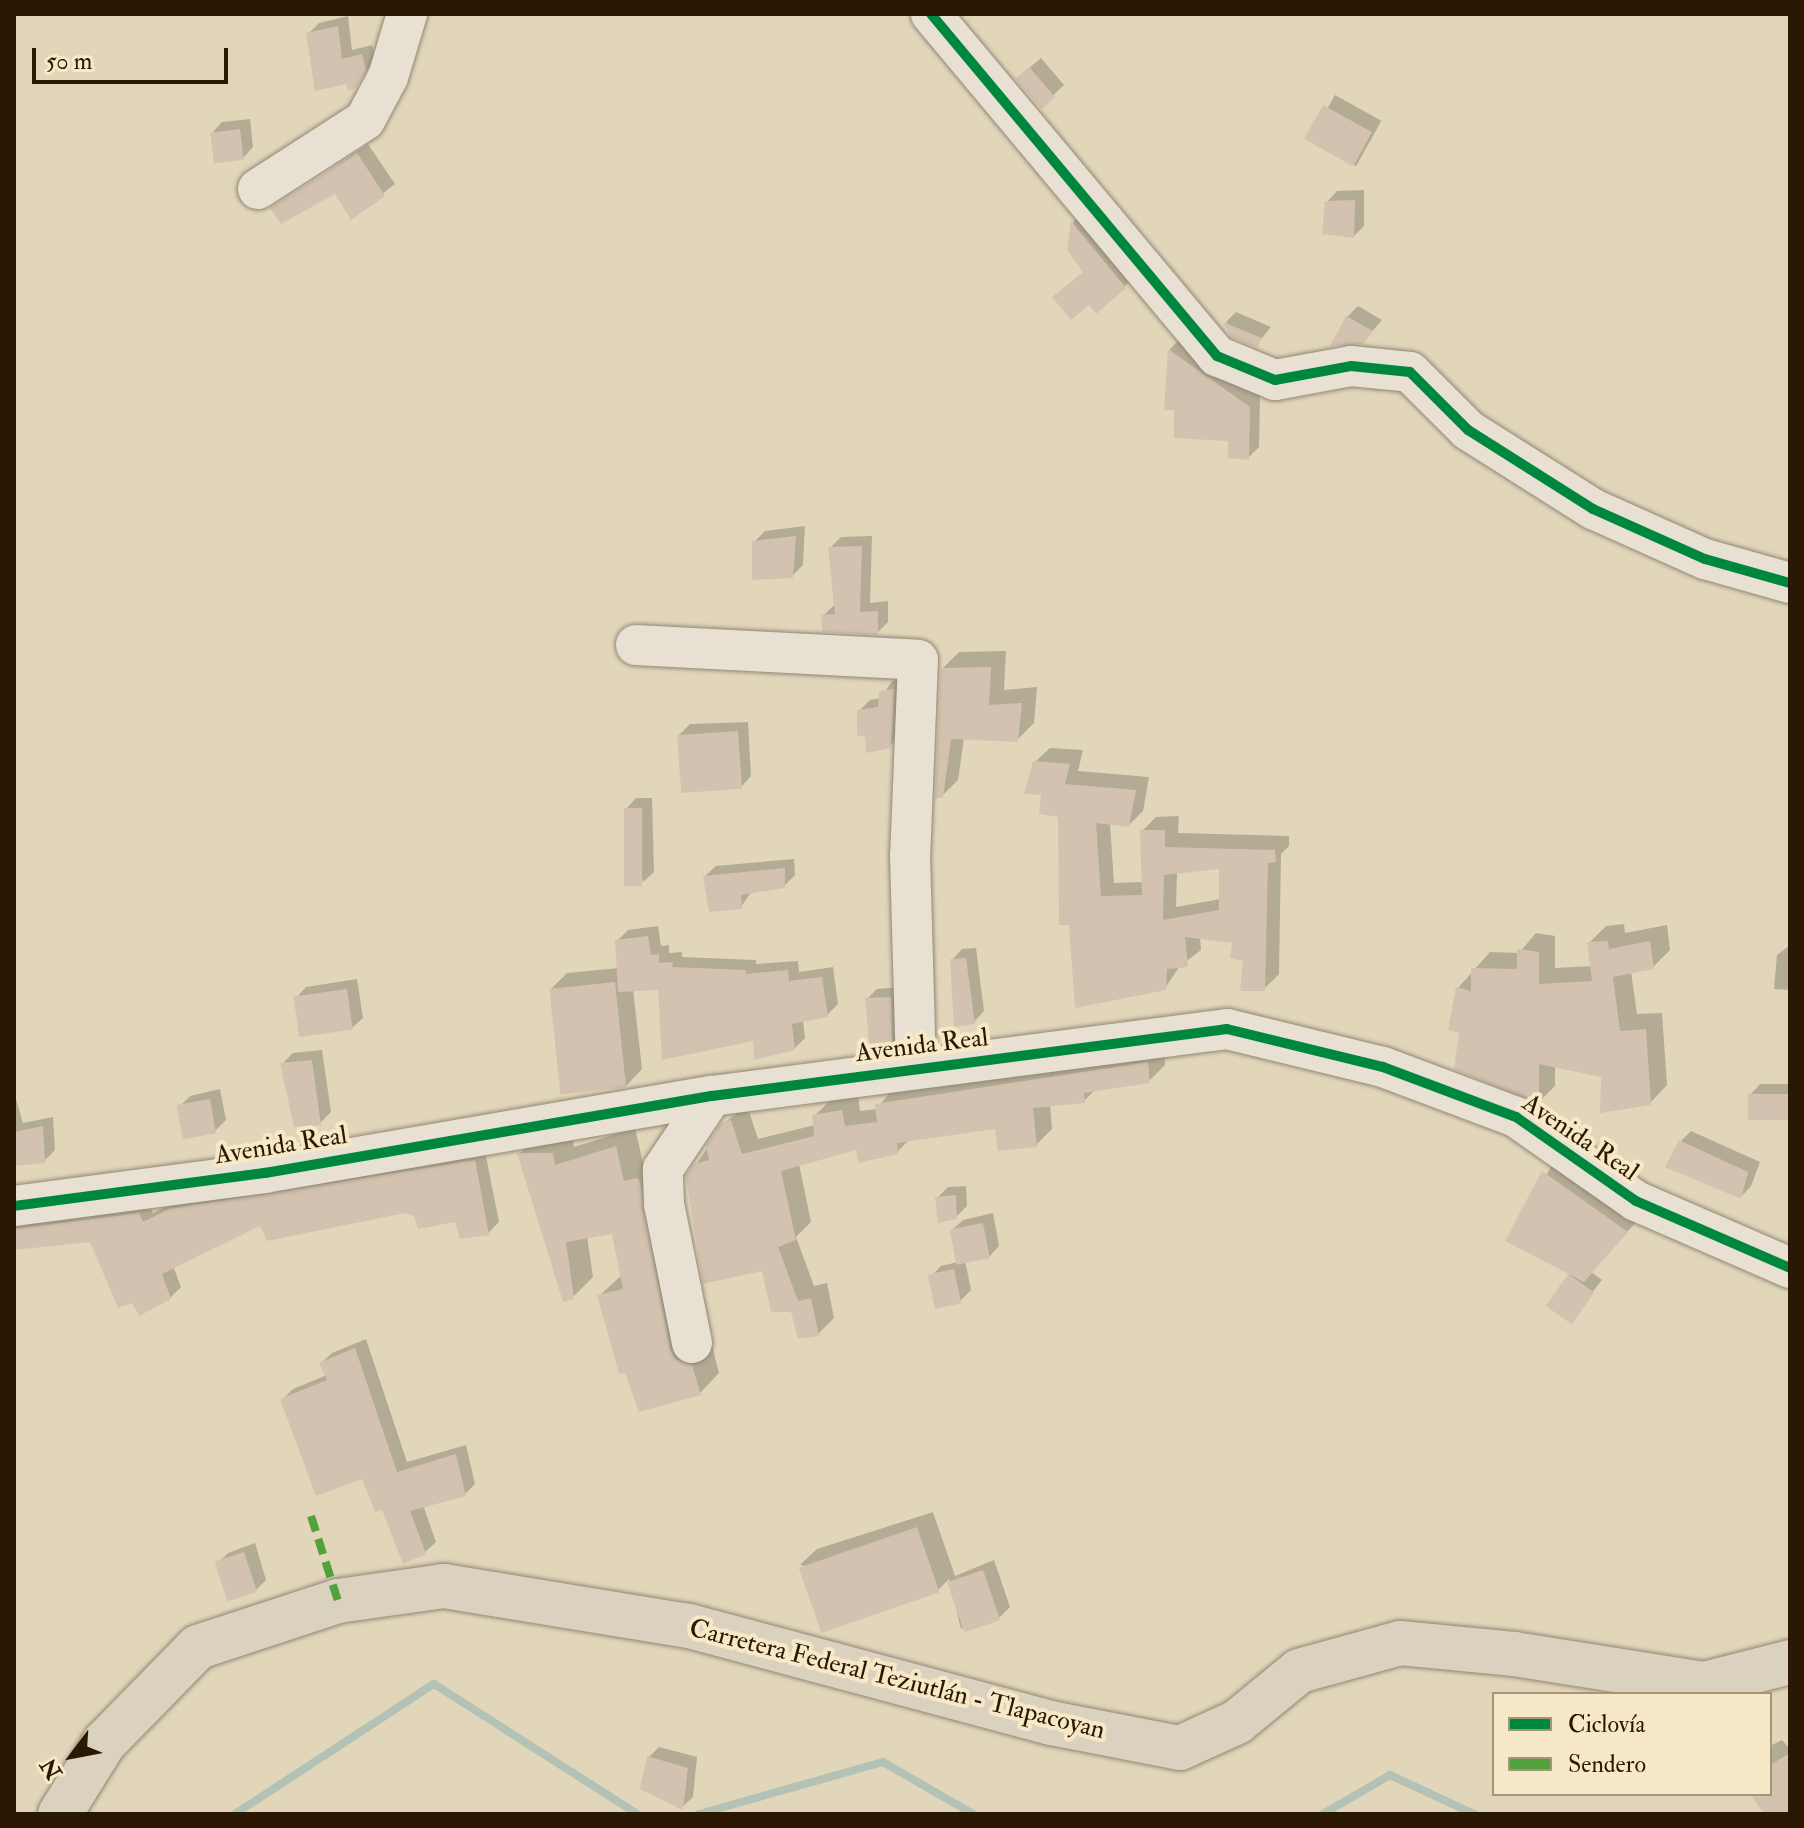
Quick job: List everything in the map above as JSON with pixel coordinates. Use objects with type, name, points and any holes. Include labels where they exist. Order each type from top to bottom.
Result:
[{"type":"main road","name":"Carretera Federal Teziutlán - Tlapacoyan","points":[[60,1814],[104,1743],[198,1647],[338,1601],[444,1586],[689,1626],[1051,1723],[1180,1748],[1237,1722],[1299,1671],[1400,1643],[1514,1654],[1704,1684],[1790,1662]]},
{"type":"street","points":[[258,189],[365,120],[388,77],[407,14]]},
{"type":"street","points":[[931,14],[1217,356],[1275,380],[1351,366],[1410,372],[1468,430],[1593,509],[1705,559],[1790,583]]},
{"type":"street","points":[[636,645],[918,660],[910,855],[916,1068]]},
{"type":"street","name":"Avenida Real","points":[[14,1206],[265,1173],[712,1096],[1227,1029],[1383,1067],[1516,1117],[1636,1201],[1790,1268]]},
{"type":"street","points":[[692,1343],[664,1204],[663,1169],[712,1096]]},
{"type":"building","points":[[338,26],[342,59],[362,54],[366,70],[356,88],[348,91],[346,84],[315,91],[306,33]]},
{"type":"building","points":[[1029,67],[1055,97],[1042,109],[1015,79]]},
{"type":"building","points":[[1323,105],[1372,132],[1353,166],[1304,139]]},
{"type":"building","points":[[240,129],[244,160],[214,163],[210,133]]},
{"type":"building","points":[[357,153],[385,196],[351,220],[335,194],[281,224],[270,208]]},
{"type":"building","points":[[1355,200],[1354,238],[1322,234],[1325,201]]},
{"type":"building","points":[[1071,221],[1126,288],[1096,314],[1089,305],[1071,320],[1052,297],[1083,272],[1067,250]]},
{"type":"building","points":[[1346,316],[1373,331],[1363,344],[1330,346]]},
{"type":"building","points":[[1223,322],[1262,338],[1257,348],[1231,337]]},
{"type":"building","points":[[1168,349],[1250,407],[1249,460],[1228,458],[1228,441],[1174,438],[1174,410],[1164,410]]},
{"type":"building","points":[[796,536],[793,578],[752,580],[752,541]]},
{"type":"building","points":[[862,546],[860,612],[878,611],[878,635],[822,632],[821,615],[835,614],[828,547]]},
{"type":"building","points":[[991,667],[989,705],[1022,703],[1018,742],[951,739],[943,798],[935,798],[941,668]]},
{"type":"building","points":[[894,689],[891,748],[866,753],[865,737],[857,735],[857,710],[878,707],[879,691]]},
{"type":"building","points":[[738,731],[742,789],[681,793],[677,735]]},
{"type":"building","points":[[1033,761],[1070,764],[1065,784],[1136,790],[1129,827],[1096,823],[1101,896],[1142,895],[1140,830],[1165,830],[1165,847],[1275,850],[1276,862],[1268,863],[1265,991],[1240,991],[1243,961],[1230,958],[1232,943],[1185,937],[1188,967],[1167,969],[1166,990],[1075,1008],[1069,925],[1059,925],[1058,817],[1039,814],[1041,795],[1024,794]],"holes":[[[1219,869],[1219,910],[1163,920],[1164,875]]]},
{"type":"building","points":[[624,808],[642,808],[642,886],[624,886]]},
{"type":"building","points":[[785,868],[785,888],[741,895],[742,909],[709,912],[703,876]]},
{"type":"building","points":[[648,936],[651,955],[659,954],[659,963],[673,962],[672,967],[746,970],[746,974],[788,970],[789,981],[822,977],[828,1017],[792,1024],[795,1050],[754,1060],[753,1041],[662,1060],[658,990],[618,992],[615,940]]},
{"type":"building","points":[[1608,941],[1609,949],[1650,941],[1654,969],[1613,977],[1620,1031],[1646,1029],[1651,1105],[1600,1113],[1601,1077],[1539,1064],[1539,1105],[1454,1069],[1459,1033],[1448,1030],[1456,987],[1471,991],[1471,968],[1517,969],[1517,949],[1539,952],[1539,984],[1592,981],[1587,942]]},
{"type":"building","points":[[966,958],[975,1024],[954,1027],[950,959]]},
{"type":"building","points":[[615,982],[626,1087],[560,1094],[549,989]]},
{"type":"building","points":[[347,989],[353,1030],[299,1037],[294,997]]},
{"type":"building","points":[[891,997],[892,1049],[870,1052],[865,998]]},
{"type":"building","points":[[312,1060],[321,1125],[294,1127],[280,1063]]},
{"type":"building","points":[[1148,1062],[1150,1083],[1084,1093],[1085,1103],[1033,1108],[1037,1147],[998,1151],[995,1129],[897,1143],[898,1154],[858,1163],[856,1150],[781,1171],[796,1240],[778,1247],[798,1301],[811,1298],[819,1336],[798,1339],[791,1312],[771,1312],[762,1271],[703,1284],[686,1176],[694,1164],[709,1160],[706,1146],[721,1123],[731,1120],[742,1154],[814,1136],[812,1115],[842,1110],[845,1126],[877,1122],[875,1104]]},
{"type":"building","points":[[1748,1094],[1790,1094],[1790,1120],[1748,1120]]},
{"type":"building","points":[[210,1099],[216,1133],[183,1139],[177,1105]]},
{"type":"building","points":[[43,1126],[45,1163],[14,1166],[14,1132]]},
{"type":"building","points":[[1679,1140],[1748,1172],[1741,1199],[1665,1167]]},
{"type":"building","points":[[616,1146],[624,1181],[637,1178],[640,1183],[670,1348],[675,1359],[692,1365],[701,1395],[639,1412],[625,1373],[619,1374],[597,1295],[623,1289],[612,1234],[566,1242],[574,1299],[563,1302],[517,1153],[553,1153],[555,1165]]},
{"type":"building","points":[[475,1160],[489,1235],[460,1239],[455,1222],[418,1229],[414,1216],[405,1213],[267,1241],[260,1226],[162,1274],[171,1299],[139,1316],[132,1303],[118,1308],[90,1242],[14,1250],[14,1229],[139,1213],[143,1222],[169,1209]]},
{"type":"building","points":[[1542,1171],[1628,1232],[1584,1282],[1505,1241]]},
{"type":"building","points":[[956,1195],[957,1219],[938,1223],[935,1197]]},
{"type":"building","points":[[983,1223],[990,1258],[956,1265],[950,1229]]},
{"type":"building","points":[[954,1269],[961,1303],[935,1309],[928,1275]]},
{"type":"building","points":[[1568,1274],[1594,1292],[1572,1324],[1546,1306]]},
{"type":"building","points":[[355,1348],[397,1472],[456,1454],[466,1496],[410,1511],[426,1554],[403,1564],[382,1510],[375,1512],[362,1479],[316,1496],[280,1399],[327,1380],[319,1363]]},
{"type":"building","points":[[917,1527],[939,1592],[821,1633],[799,1568]]},
{"type":"building","points":[[244,1552],[257,1592],[227,1602],[215,1562]]},
{"type":"building","points":[[983,1570],[1000,1620],[964,1632],[947,1582]]},
{"type":"building","points":[[1790,1753],[1790,1814],[1764,1814],[1751,1796],[1772,1796],[1772,1764]]},
{"type":"building","points":[[647,1756],[688,1768],[683,1810],[640,1789]]},
{"type":"waterway","points":[[235,1814],[434,1684],[637,1814]]},
{"type":"waterway","points":[[699,1814],[883,1762],[973,1814]]},
{"type":"waterway","points":[[1323,1814],[1390,1775],[1474,1814]]},
{"type":"marked path","points":[[311,1516],[338,1601]]},
{"type":"cycle path","points":[[931,14],[1217,356],[1275,380],[1351,366],[1410,372],[1468,430],[1593,509],[1705,559],[1790,583]]},
{"type":"cycle path","points":[[14,1206],[265,1173],[712,1096],[1227,1029],[1383,1067],[1516,1117],[1636,1201],[1790,1268]]}]
